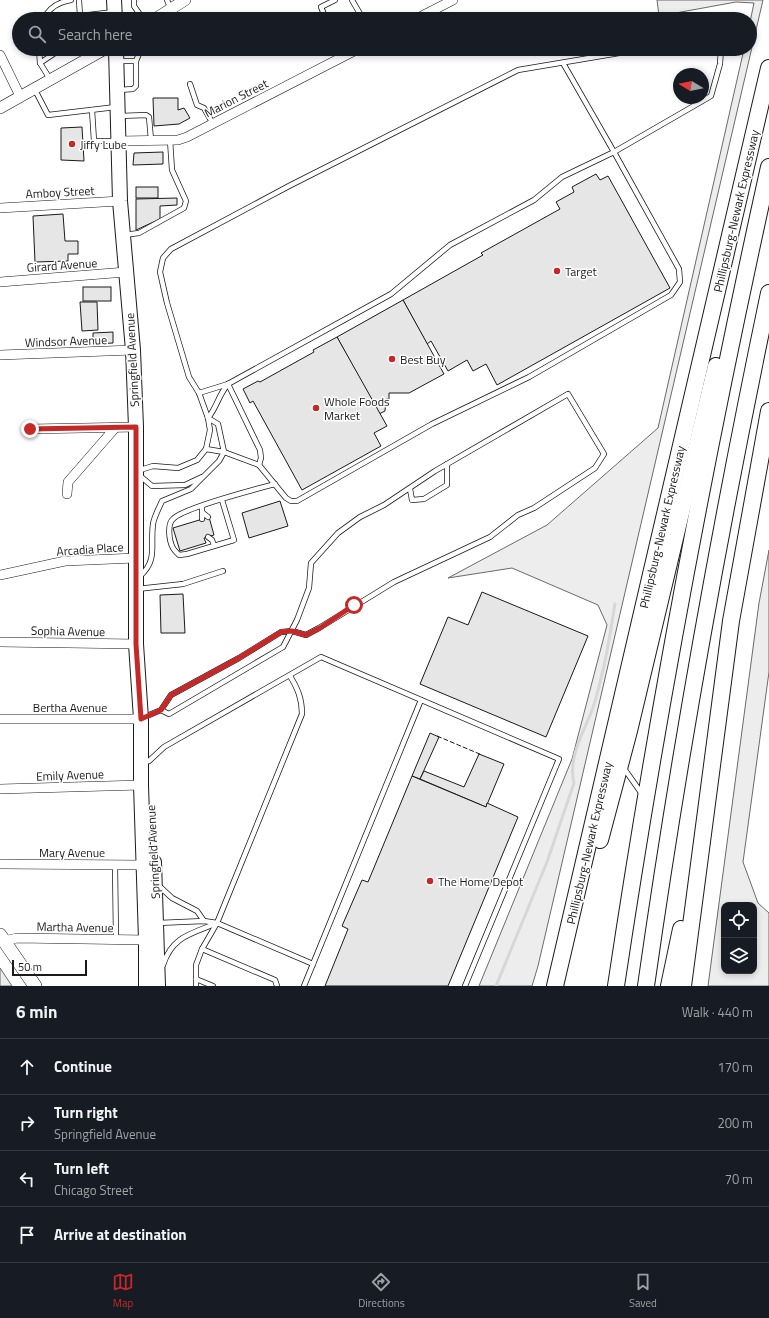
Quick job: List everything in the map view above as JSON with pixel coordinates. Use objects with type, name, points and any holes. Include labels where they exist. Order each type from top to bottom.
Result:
[{"type":"highway","name":"Phillipsburg-Newark Expressway","points":[[555,986],[769,68]]},
{"type":"highway","points":[[570,926],[599,845],[621,764],[727,320],[750,253],[769,167]]},
{"type":"highway","name":"Phillipsburg-Newark Expressway","points":[[616,986],[646,800],[695,527],[750,253]]},
{"type":"highway","points":[[646,986],[674,803],[712,583],[769,292]]},
{"type":"highway","points":[[683,986],[732,621],[769,411]]},
{"type":"highway","points":[[670,986],[673,964],[701,844]]},
{"type":"main road","name":"Springfield Avenue","points":[[116,56],[120,201],[133,350],[136,427],[136,644],[141,719],[141,785],[144,865],[158,982]]},
{"type":"main road","name":"Springfield Avenue","points":[[141,719],[149,762],[155,882],[151,923],[146,940],[146,986]]},
{"type":"main road","points":[[2,938],[35,986]]},
{"type":"street","points":[[162,12],[169,4],[185,0]]},
{"type":"street","points":[[430,12],[453,0]]},
{"type":"street","points":[[0,55],[20,96]]},
{"type":"street","points":[[0,108],[86,56]]},
{"type":"street","name":"Marion Street","points":[[119,141],[170,140],[187,137],[344,56]]},
{"type":"street","name":"Amboy Street","points":[[0,208],[120,201]]},
{"type":"street","name":"Girard Avenue","points":[[0,282],[126,272]]},
{"type":"street","name":"Windsor Avenue","points":[[0,355],[133,350]]},
{"type":"street","points":[[30,429],[136,427]]},
{"type":"street","points":[[67,494],[68,482],[115,428]]},
{"type":"street","name":"Arcadia Place","points":[[0,574],[65,561],[136,558]]},
{"type":"street","name":"Sophia Avenue","points":[[0,642],[136,644]]},
{"type":"street","name":"Bertha Avenue","points":[[0,719],[141,719]]},
{"type":"street","name":"Emily Avenue","points":[[0,789],[141,785]]},
{"type":"street","name":"Mary Avenue","points":[[0,864],[144,865]]},
{"type":"street","name":"Martha Avenue","points":[[2,938],[146,940]]},
{"type":"lane","points":[[47,12],[61,2],[72,0]]},
{"type":"lane","points":[[79,0],[80,12]]},
{"type":"lane","points":[[134,0],[134,6],[138,12]]},
{"type":"lane","points":[[323,12],[321,7],[334,0]]},
{"type":"lane","points":[[352,0],[359,12]]},
{"type":"lane","points":[[40,56],[40,63],[50,79]]},
{"type":"lane","points":[[40,63],[50,56]]},
{"type":"lane","points":[[119,56],[136,62]]},
{"type":"lane","points":[[117,90],[133,89],[136,86],[136,62],[138,56]]},
{"type":"lane","points":[[136,472],[154,466],[178,468],[197,460],[206,449],[210,430],[208,418],[199,393],[189,377],[167,303],[160,272],[163,258],[171,249],[289,186],[518,70],[603,56]]},
{"type":"lane","points":[[199,393],[228,384],[391,294],[450,245],[534,200],[562,177],[614,152],[711,96],[720,64],[720,56]]},
{"type":"lane","points":[[206,449],[224,452],[259,465],[291,501],[297,501],[307,497],[432,424],[529,377],[675,292],[680,282],[679,269],[563,63]]},
{"type":"lane","points":[[190,84],[198,105],[204,108],[213,124]]},
{"type":"lane","points":[[34,88],[48,115],[92,110],[118,111],[146,115],[149,117],[151,140]]},
{"type":"lane","points":[[92,110],[94,141],[119,141]]},
{"type":"lane","points":[[123,235],[139,232],[184,208],[186,201],[172,170],[170,140]]},
{"type":"lane","points":[[208,418],[214,410],[220,394],[228,384]]},
{"type":"lane","points":[[228,384],[260,450],[261,458],[259,465]]},
{"type":"lane","points":[[141,719],[161,710],[171,695],[239,658],[281,632],[292,631],[306,635],[320,628],[394,582],[490,537],[518,515],[534,508],[595,468],[604,454],[568,394],[447,464],[384,505],[360,517],[338,533],[311,563],[309,588],[292,631],[283,647],[169,714],[161,710]]},
{"type":"lane","points":[[135,584],[146,571],[152,560],[153,523],[162,501],[191,489],[219,461],[224,452],[218,424],[208,418]]},
{"type":"lane","points":[[410,489],[412,500],[424,499],[447,485],[447,464]]},
{"type":"lane","points":[[136,472],[152,486],[185,485],[205,475]]},
{"type":"lane","points":[[222,500],[234,540],[179,555],[172,548],[169,528],[172,519],[179,514],[202,506],[275,484]]},
{"type":"lane","points":[[202,506],[202,519]]},
{"type":"lane","points":[[203,513],[208,517]]},
{"type":"lane","points":[[211,537],[214,546]]},
{"type":"lane","points":[[135,584],[183,584],[223,570]]},
{"type":"lane","points":[[149,762],[164,747],[321,657],[559,759],[465,986]]},
{"type":"lane","points":[[196,986],[196,965],[202,949],[217,923],[302,714],[302,702],[299,692],[290,676]]},
{"type":"lane","points":[[304,986],[421,700]]},
{"type":"lane","points":[[621,764],[646,800]]},
{"type":"lane","points":[[114,865],[116,939]]},
{"type":"lane","points":[[155,882],[172,898],[197,911],[204,921]]},
{"type":"lane","points":[[151,923],[204,921],[217,923],[313,964]]},
{"type":"lane","points":[[158,982],[167,951],[177,941],[217,923]]},
{"type":"lane","points":[[202,949],[275,980],[277,986]]},
{"type":"lane","points":[[196,979],[213,986]]},
{"type":"shaded area","points":[[657,0],[763,0],[757,26],[757,12],[752,12],[754,3],[736,2],[681,12],[658,12]]},
{"type":"shaded area","points":[[742,56],[750,56],[538,966],[532,986],[479,986],[572,759],[607,625],[598,605],[512,568],[448,578],[547,525],[658,428]]},
{"type":"shaded area","points":[[769,550],[769,672],[743,862],[758,903],[769,913],[769,986],[708,986],[759,603]]},
{"type":"shaded area","points":[[0,968],[12,986],[0,986]]},
{"type":"building","points":[[153,98],[178,98],[178,110],[184,108],[190,118],[179,124],[154,126]]},
{"type":"building","name":"Jiffy Lube","points":[[82,127],[84,161],[61,160],[61,128]]},
{"type":"building","points":[[163,152],[163,164],[133,165],[134,153]]},
{"type":"building","name":"Target","points":[[596,174],[600,180],[608,176],[670,288],[497,385],[486,364],[473,371],[467,360],[448,371],[431,341],[427,344],[403,300],[483,255],[481,253],[560,209],[556,202],[574,192],[572,187]]},
{"type":"building","points":[[136,187],[158,187],[158,198],[136,198]]},
{"type":"building","points":[[177,198],[177,205],[160,206],[160,219],[136,230],[136,199]]},
{"type":"building","points":[[63,214],[65,241],[78,241],[78,254],[68,254],[68,261],[35,262],[33,216]]},
{"type":"building","points":[[83,287],[111,287],[111,301],[83,301]]},
{"type":"building","name":"Best Buy","points":[[403,300],[444,374],[409,393],[389,393],[389,399],[386,399],[385,411],[379,414],[337,337]]},
{"type":"building","points":[[80,302],[97,302],[98,330],[82,331]]},
{"type":"building","points":[[113,332],[113,343],[93,344],[93,333]]},
{"type":"building","name":"Whole Foods Market","points":[[337,337],[387,426],[374,433],[381,446],[302,490],[253,401],[250,403],[243,389],[258,381],[260,382],[314,352],[313,350]]},
{"type":"building","points":[[280,501],[288,526],[249,538],[242,513]]},
{"type":"building","points":[[209,517],[214,535],[204,538],[206,543],[180,551],[173,528]]},
{"type":"building","points":[[482,592],[588,636],[546,737],[420,684],[448,617],[468,625]]},
{"type":"building","points":[[183,594],[185,633],[161,633],[160,595]]},
{"type":"building","points":[[430,733],[439,737],[420,779],[412,776]]},
{"type":"building","points":[[479,754],[504,764],[486,807],[420,779],[424,771],[464,787]]},
{"type":"building","name":"The Home Depot","points":[[412,776],[486,807],[487,803],[518,817],[448,986],[325,986],[348,929],[342,926],[362,880],[368,882]]},
{"type":"waterway","points":[[496,986],[547,862],[574,783],[574,756],[597,694],[606,657],[615,604]]},
{"type":"fence","points":[[437,736],[482,755]]},
{"type":"place","name":"Jiffy Lube","points":[[72,144]]},
{"type":"place","name":"Target","points":[[557,271]]},
{"type":"place","name":"Best Buy","points":[[392,359]]},
{"type":"place","name":"Whole Foods Market","points":[[316,408]]},
{"type":"place","name":"The Home Depot","points":[[430,881]]},
{"type":"route","points":[[30,429],[136,427],[136,644],[141,719],[161,710],[171,695],[239,658],[281,632],[292,631],[306,635],[320,628],[354,605]]}]
